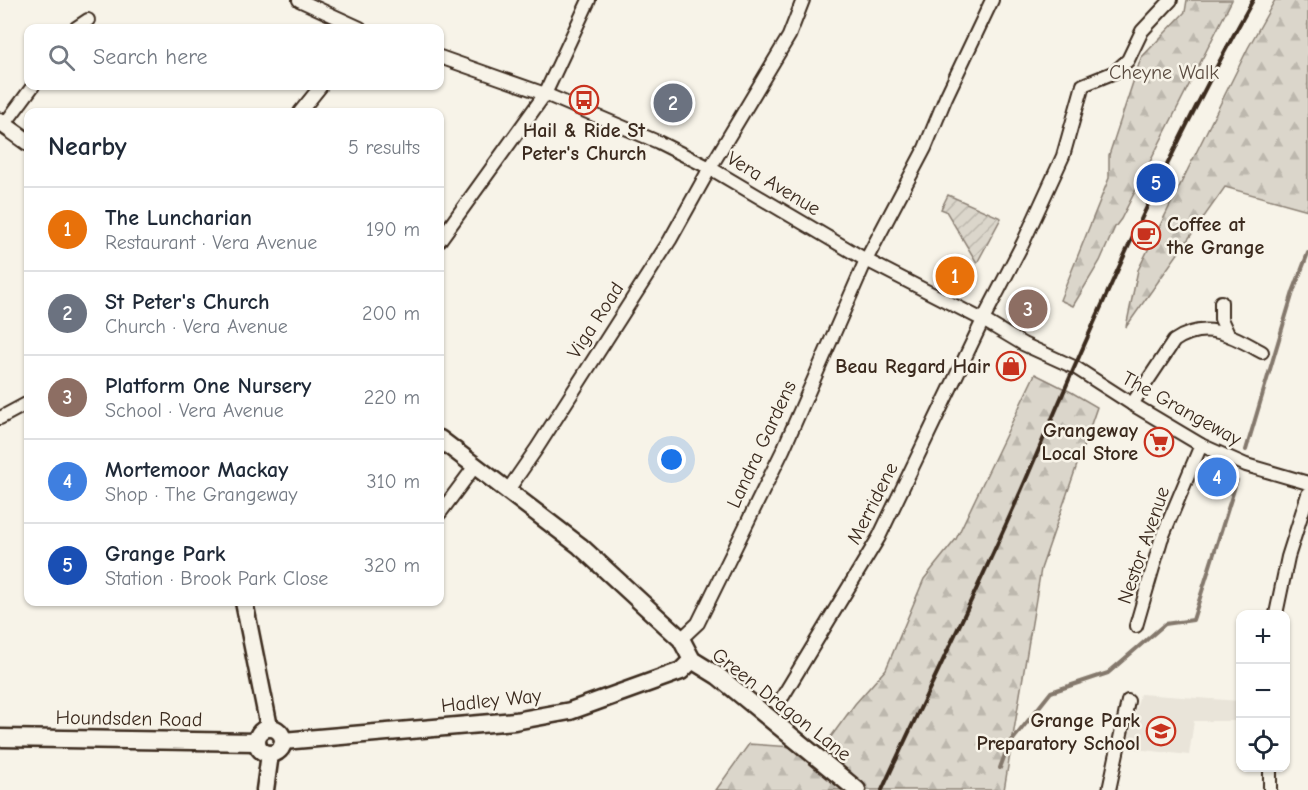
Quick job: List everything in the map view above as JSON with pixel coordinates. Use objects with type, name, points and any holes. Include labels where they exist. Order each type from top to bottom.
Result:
[{"type":"street","points":[[299,0],[351,24]]},
{"type":"street","points":[[444,234],[545,94],[589,0]]},
{"type":"street","name":"Viga Road","points":[[508,490],[670,240],[789,36],[803,0]]},
{"type":"street","points":[[866,260],[925,148],[946,97],[992,0]]},
{"type":"street","name":"Merridene","points":[[783,696],[879,537],[983,320],[1023,243],[1063,156],[1083,85],[1115,72],[1128,60],[1142,31],[1171,0]]},
{"type":"street","points":[[82,24],[88,20]]},
{"type":"street","name":"Vera Avenue","points":[[444,58],[545,94],[658,142],[710,168],[866,260],[983,320],[1023,344],[1076,368]]},
{"type":"street","points":[[24,139],[2,124],[30,90]]},
{"type":"street","points":[[303,108],[318,90]]},
{"type":"street","name":"Landra Gardens","points":[[681,639],[698,623],[783,450],[866,260]]},
{"type":"street","points":[[1221,302],[1221,319],[1227,332]]},
{"type":"street","points":[[1131,404],[1174,340],[1190,333],[1227,332],[1262,352]]},
{"type":"street","name":"The Grangeway","points":[[1076,368],[1131,404],[1201,445],[1246,465],[1308,483]]},
{"type":"street","points":[[0,418],[24,405]]},
{"type":"street","name":"Green Dragon Lane","points":[[444,442],[580,546],[681,639],[692,660],[718,676],[857,790]]},
{"type":"street","name":"Nestor Avenue","points":[[1136,626],[1161,540],[1201,445]]},
{"type":"street","points":[[444,508],[475,466]]},
{"type":"street","points":[[1277,610],[1288,557],[1308,494]]},
{"type":"street","points":[[245,606],[269,727]]},
{"type":"street","name":"Hadley Way","points":[[283,741],[515,721],[570,711],[681,671],[692,660]]},
{"type":"street","points":[[1109,790],[1128,701]]},
{"type":"street","points":[[269,727],[279,731],[283,741],[279,750],[270,754],[261,750],[257,742],[260,732],[269,727]]},
{"type":"street","name":"Houndsden Road","points":[[0,738],[257,742]]},
{"type":"street","points":[[265,790],[270,754]]},
{"type":"street","points":[[1270,772],[1270,790]]},
{"type":"shaded area","name":"Grange Park Preparatory School","points":[[1140,694],[1236,701],[1236,721],[1194,721],[1189,755],[1126,748]]},
{"type":"green space","name":"Cheyne Walk","points":[[1187,0],[1232,0],[1115,227],[1100,261],[1073,306],[1060,300],[1109,178],[1109,155],[1141,58],[1185,12]]},
{"type":"green space","name":"Cheyne Walk","points":[[1275,0],[1308,0],[1308,210],[1225,187],[1126,327],[1138,270],[1248,48]]},
{"type":"green space","points":[[948,195],[1001,218],[977,263],[946,211],[941,209]]},
{"type":"green space","points":[[1035,374],[1097,407],[1041,569],[1004,790],[716,790],[749,744],[822,749],[855,704],[886,669],[924,579],[956,539]]},
{"type":"waterway","points":[[1246,450],[1293,292],[1308,253]]},
{"type":"waterway","points":[[1000,768],[1008,746],[1051,692],[1108,673],[1165,624],[1193,620],[1237,480]]},
{"type":"railway","points":[[882,790],[994,551],[1135,232],[1192,115],[1253,0]]},
{"type":"place","name":"Hail & Ride St Peter's Church","points":[[584,100]]},
{"type":"place","name":"St Peter's Church","points":[[673,103]]},
{"type":"place","name":"Grange Park","points":[[1156,183]]},
{"type":"place","name":"Coffee at the Grange","points":[[1146,235]]},
{"type":"place","name":"The Luncharian","points":[[955,276]]},
{"type":"place","name":"Platform One Nursery","points":[[1028,309]]},
{"type":"place","name":"Beau Regard Hair","points":[[1011,366]]},
{"type":"place","name":"Grangeway Local Store","points":[[1159,442]]},
{"type":"place","name":"Mortemoor Mackay","points":[[1217,477]]},
{"type":"place","name":"Grange Park Preparatory School","points":[[1161,731]]}]
